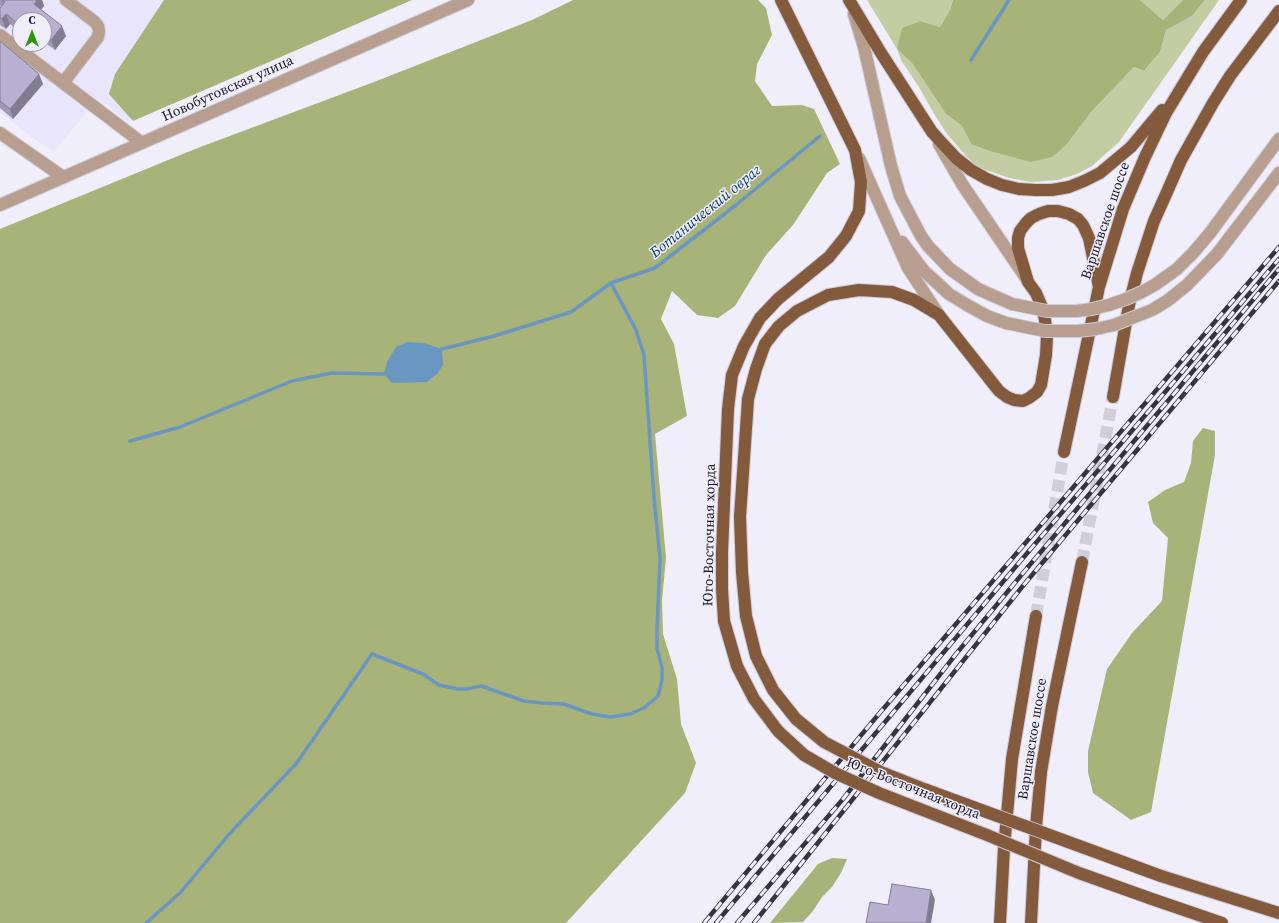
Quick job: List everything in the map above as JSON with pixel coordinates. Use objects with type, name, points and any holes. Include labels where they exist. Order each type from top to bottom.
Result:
[{"type":"main road","name":"Юго-Восточная хорда","points":[[781,0],[855,150],[861,182],[858,211],[846,236],[829,257],[778,299],[760,318],[744,346],[732,375],[728,409],[722,552],[722,589],[724,621],[737,666],[754,699],[778,732],[804,755],[835,773],[879,793],[988,835],[1079,873],[1222,923]]},
{"type":"main road","name":"Варшавское шоссе","points":[[1064,452],[1099,287],[1123,209],[1166,114],[1207,46],[1241,0]]},
{"type":"main road","points":[[849,2],[932,132],[956,158],[971,170],[1002,185],[1019,189],[1035,190],[1063,188],[1084,181],[1100,173],[1131,147],[1182,86]]},
{"type":"main road","points":[[1113,397],[1129,305],[1137,273],[1154,221],[1166,192],[1197,131],[1226,81],[1253,43],[1279,11]]},
{"type":"main road","points":[[939,315],[999,391],[1014,400],[1023,401],[1038,392],[1041,386],[1046,355],[1047,336],[1042,307],[1036,293],[1028,282],[1018,248],[1020,231],[1032,218],[1048,211],[1058,211],[1078,219],[1089,238],[1099,287]]},
{"type":"main road","name":"Юго-Восточная хорда","points":[[939,315],[914,300],[892,292],[858,290],[828,295],[798,311],[779,326],[765,344],[756,369],[748,399],[740,517],[742,572],[746,616],[756,656],[773,690],[796,719],[824,742],[888,775],[1161,876],[1279,913]]},
{"type":"main road","name":"Варшавское шоссе","points":[[1032,917],[1036,827],[1041,772],[1054,696],[1082,562]]},
{"type":"main road","name":"Варшавское шоссе","points":[[1000,923],[1004,848],[1012,759],[1036,616]]},
{"type":"street","points":[[63,83],[98,37],[99,31],[95,22],[66,0]]},
{"type":"street","name":"Новобутовская улица","points":[[0,205],[468,0]]},
{"type":"street","points":[[849,2],[858,24],[891,166],[900,196],[921,236],[928,246],[950,269],[978,289],[1012,304],[1047,311],[1077,311],[1092,309],[1126,299],[1156,284],[1177,269],[1210,233],[1279,139]]},
{"type":"street","points":[[0,35],[142,143]]},
{"type":"street","points":[[932,132],[962,184],[1028,282]]},
{"type":"street","points":[[0,133],[63,177]]},
{"type":"street","points":[[855,150],[908,268],[939,315]]},
{"type":"street","points":[[883,213],[924,271],[949,294],[967,305],[987,316],[1006,323],[1045,331],[1078,331],[1114,325],[1152,310],[1167,301],[1187,285],[1216,254],[1279,173]]},
{"type":"street","points":[[1032,917],[1035,923]]},
{"type":"shaded area","points":[[0,0],[209,0],[160,81],[129,123],[98,98],[54,152],[26,133],[0,112]]},
{"type":"green space","points":[[164,0],[412,0],[133,121],[109,94],[115,74]]},
{"type":"green space","points":[[573,0],[758,0],[766,8],[772,35],[757,64],[755,81],[772,106],[802,105],[814,109],[840,164],[827,173],[793,225],[766,255],[735,306],[718,318],[697,315],[672,291],[661,319],[674,344],[687,416],[655,434],[666,558],[662,601],[663,634],[677,679],[681,724],[696,763],[685,793],[566,923],[0,923],[0,229],[195,149],[374,82],[532,20]]},
{"type":"green space","points":[[867,0],[953,0],[950,10],[940,27],[921,21],[897,49]]},
{"type":"green space","points":[[953,0],[1140,0],[1163,20],[1183,0],[1205,0],[1192,16],[1166,30],[1160,52],[1144,71],[1134,67],[1092,111],[1067,144],[1052,157],[1031,162],[990,151],[971,144],[962,126],[946,114],[912,63],[897,49],[902,28],[921,21],[940,27],[950,10]]},
{"type":"green space","points":[[1140,0],[1183,0],[1163,20]]},
{"type":"green space","points":[[1205,0],[1219,0],[1119,142],[1092,166],[1077,174],[1058,180],[1031,182],[1009,178],[978,167],[966,156],[947,134],[901,60],[897,49],[912,63],[946,114],[962,126],[971,144],[1067,144],[1092,111],[1134,67],[1144,71],[1160,52],[1166,30],[1192,16]]},
{"type":"green space","points":[[1203,428],[1215,431],[1215,455],[1151,812],[1131,820],[1093,793],[1088,772],[1088,751],[1107,669],[1132,633],[1162,601],[1168,538],[1153,523],[1148,502],[1165,490],[1184,482],[1191,463],[1193,441]]},
{"type":"green space","points":[[832,858],[847,859],[841,873],[832,887],[822,897],[813,911],[803,922],[770,923],[818,864]]},
{"type":"water","points":[[407,342],[424,343],[442,349],[443,365],[437,374],[427,382],[392,383],[384,374],[387,362],[396,347]]},
{"type":"building","points":[[2,0],[37,0],[34,4],[44,12],[12,12],[12,19],[6,14],[2,19],[0,17],[0,8],[5,2]]},
{"type":"building","points":[[52,18],[62,26],[52,39]]},
{"type":"building","points":[[0,41],[39,74],[10,109],[0,101]]},
{"type":"building","points":[[892,884],[931,890],[926,923],[866,923],[870,902],[888,905]]},
{"type":"waterway","name":"Ботанический овраг","points":[[971,60],[1009,0]]},
{"type":"waterway","name":"Ботанический овраг","points":[[442,349],[494,336],[571,312],[611,283],[655,268],[736,205],[820,136]]},
{"type":"waterway","points":[[146,923],[180,893],[231,832],[296,764],[372,654],[423,674],[439,685],[457,689],[467,689],[481,686],[524,701],[564,704],[592,714],[610,717],[630,714],[644,708],[658,696],[662,680],[662,668],[657,648],[660,558],[654,498],[644,355],[636,330],[611,283]]},
{"type":"waterway","points":[[130,441],[180,427],[292,381],[332,373],[384,374]]},
{"type":"tunnel","points":[[1082,562],[1113,397]]},
{"type":"tunnel","points":[[1036,616],[1064,452]]},
{"type":"railway","points":[[704,923],[878,715],[1279,247]]},
{"type":"railway","points":[[716,923],[1023,558],[1279,259]]},
{"type":"railway","points":[[737,923],[843,799],[956,654],[1023,573],[1279,269]]},
{"type":"railway","points":[[754,923],[1022,587],[1279,281]]}]
